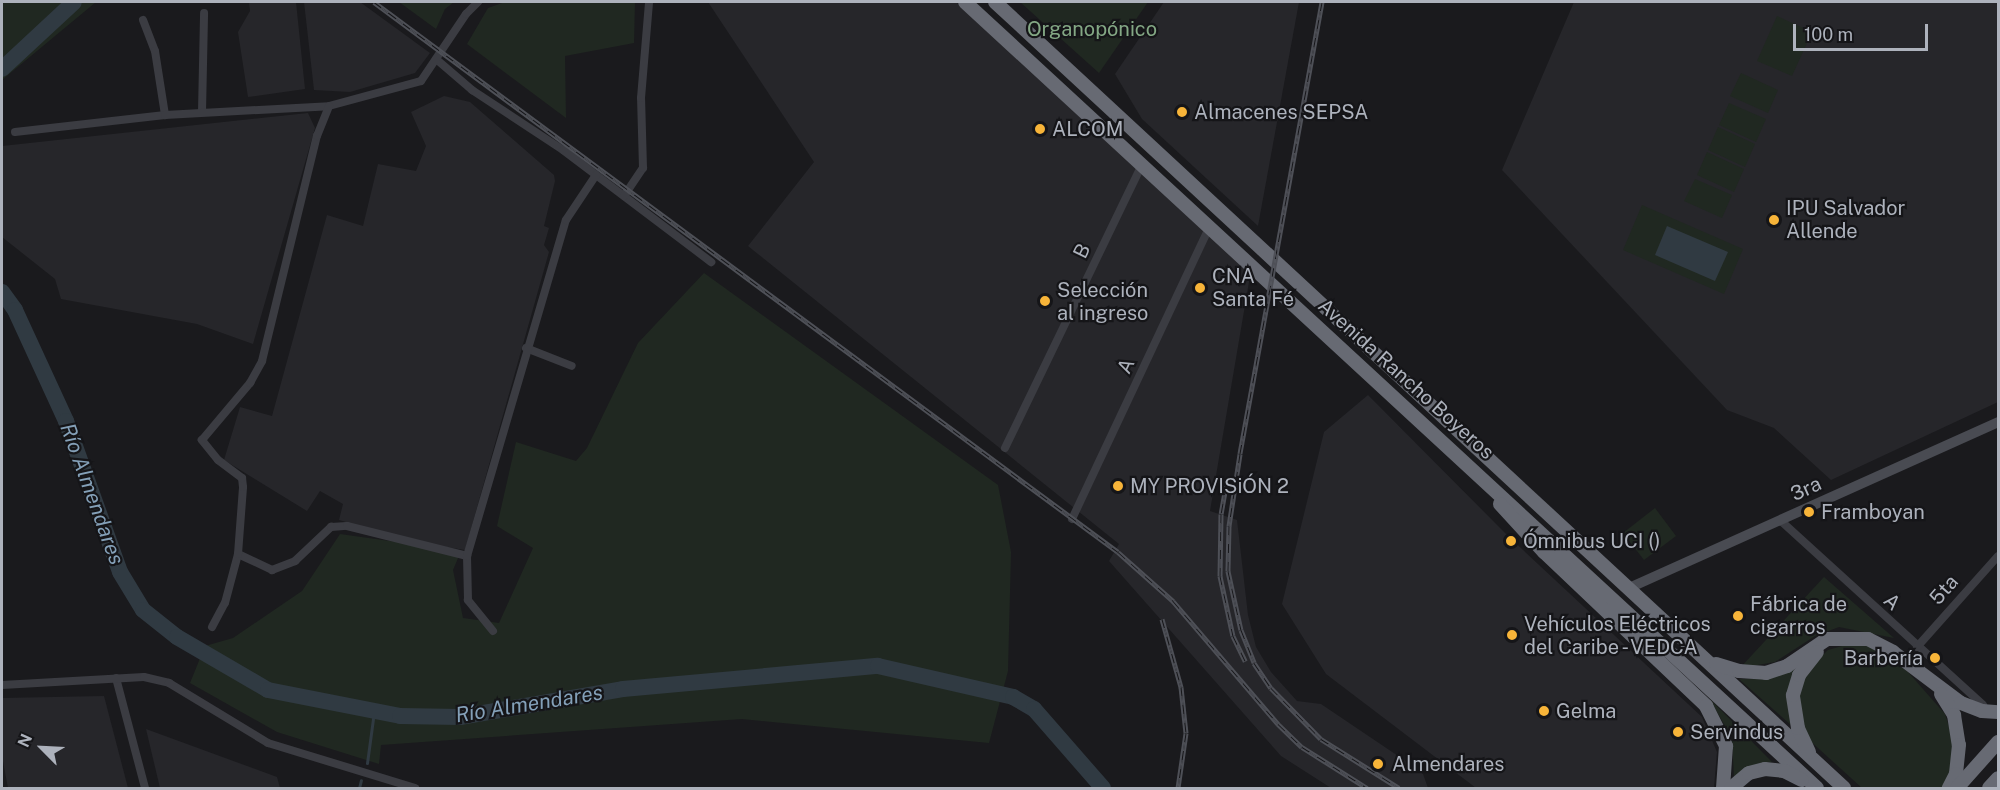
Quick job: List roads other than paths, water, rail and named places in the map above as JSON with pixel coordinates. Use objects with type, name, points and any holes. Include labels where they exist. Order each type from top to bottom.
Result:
[{"type":"highway","name":"Avenida Rancho Boyeros","points":[[965,2],[1468,462],[1815,789]]},
{"type":"highway","name":"Avenida Rancho Boyeros","points":[[995,2],[1712,662],[1844,789]]},
{"type":"highway","points":[[1468,462],[1544,552],[1706,706],[1726,746],[1723,789]]},
{"type":"highway","points":[[1826,772],[1809,751],[1798,728],[1793,694],[1799,675],[1811,658],[1845,636]]},
{"type":"highway","points":[[1712,662],[1739,671],[1774,671],[1820,641],[1845,636],[1868,639],[1893,652],[1961,703],[1982,711],[1998,712]]},
{"type":"highway","points":[[1928,679],[1949,705],[1958,728],[1960,756],[1949,789]]},
{"type":"highway","points":[[1958,789],[1998,742]]},
{"type":"highway","points":[[1731,789],[1749,773],[1765,769],[1791,774],[1815,789]]},
{"type":"highway","points":[[1989,789],[1998,778]]},
{"type":"street","points":[[15,132],[165,115],[329,106],[421,81],[465,14],[478,2]]},
{"type":"street","points":[[624,196],[643,168],[641,98],[649,2]]},
{"type":"street","points":[[202,112],[204,13]]},
{"type":"street","points":[[143,20],[155,51],[165,115]]},
{"type":"street","points":[[436,59],[472,90],[596,175],[711,262]]},
{"type":"street","points":[[212,627],[225,603],[238,554],[244,506],[242,478],[218,460],[202,440],[250,383],[262,360],[317,136],[329,106]]},
{"type":"street","name":"B","points":[[1005,448],[1142,165]]},
{"type":"street","points":[[493,631],[468,600],[467,556],[526,348],[566,220],[596,175]]},
{"type":"street","name":"A","points":[[1072,519],[1210,226]]},
{"type":"street","points":[[526,348],[572,366]]},
{"type":"street","name":"3ra","points":[[1629,588],[1998,422]]},
{"type":"street","name":"A","points":[[1781,521],[1983,705]]},
{"type":"street","points":[[238,554],[272,570],[295,561],[331,527],[347,526],[467,556]]},
{"type":"street","name":"5ta","points":[[1917,647],[1998,556]]},
{"type":"street","points":[[2,686],[144,677],[169,683],[267,743],[415,789]]},
{"type":"street","points":[[116,678],[145,789]]},
{"type":"waterway","points":[[2,69],[74,2]]},
{"type":"waterway","name":"Río Almendares","points":[[2,292],[15,310],[66,421],[120,572],[143,610],[177,637],[268,690],[400,716],[460,717],[623,689],[878,666],[1013,697],[1034,709],[1103,788]]},
{"type":"waterway","points":[[367,763],[374,711]]},
{"type":"waterway","points":[[359,788],[361,780]]},
{"type":"railway","points":[[374,2],[1118,552],[1173,601],[1278,724],[1302,747],[1367,788]]},
{"type":"railway","points":[[1322,2],[1240,454],[1229,526],[1228,571],[1241,630],[1254,663],[1271,688],[1321,739],[1399,788]]},
{"type":"railway","points":[[1226,486],[1221,514],[1220,576],[1233,636],[1245,661]]},
{"type":"railway","points":[[1162,619],[1181,687],[1186,733],[1178,788]]},
{"type":"place","name":"Almacenes SEPSA","points":[[1182,112]]},
{"type":"place","name":"ALCOM","points":[[1040,129]]},
{"type":"place","name":"IPU Salvador Allende","points":[[1774,220]]},
{"type":"place","name":"CNA Santa Fé","points":[[1200,288]]},
{"type":"place","name":"Selección al ingreso","points":[[1045,301]]},
{"type":"place","name":"MY PROVISiÓN 2","points":[[1118,486]]},
{"type":"place","name":"Framboyan","points":[[1809,512]]},
{"type":"place","name":"Ómnibus UCI ()","points":[[1511,541]]},
{"type":"place","name":"Fábrica de cigarros","points":[[1738,616]]},
{"type":"place","name":"Vehículos Eléctricos del Caribe - VEDCA","points":[[1512,635]]},
{"type":"place","name":"Barbería","points":[[1935,658]]},
{"type":"place","name":"Gelma","points":[[1544,711]]},
{"type":"place","name":"Servindus","points":[[1678,732]]},
{"type":"place","name":"Almendares","points":[[1378,764]]},
{"type":"park label","name":"Organopónico","points":[[1092,29]]}]
